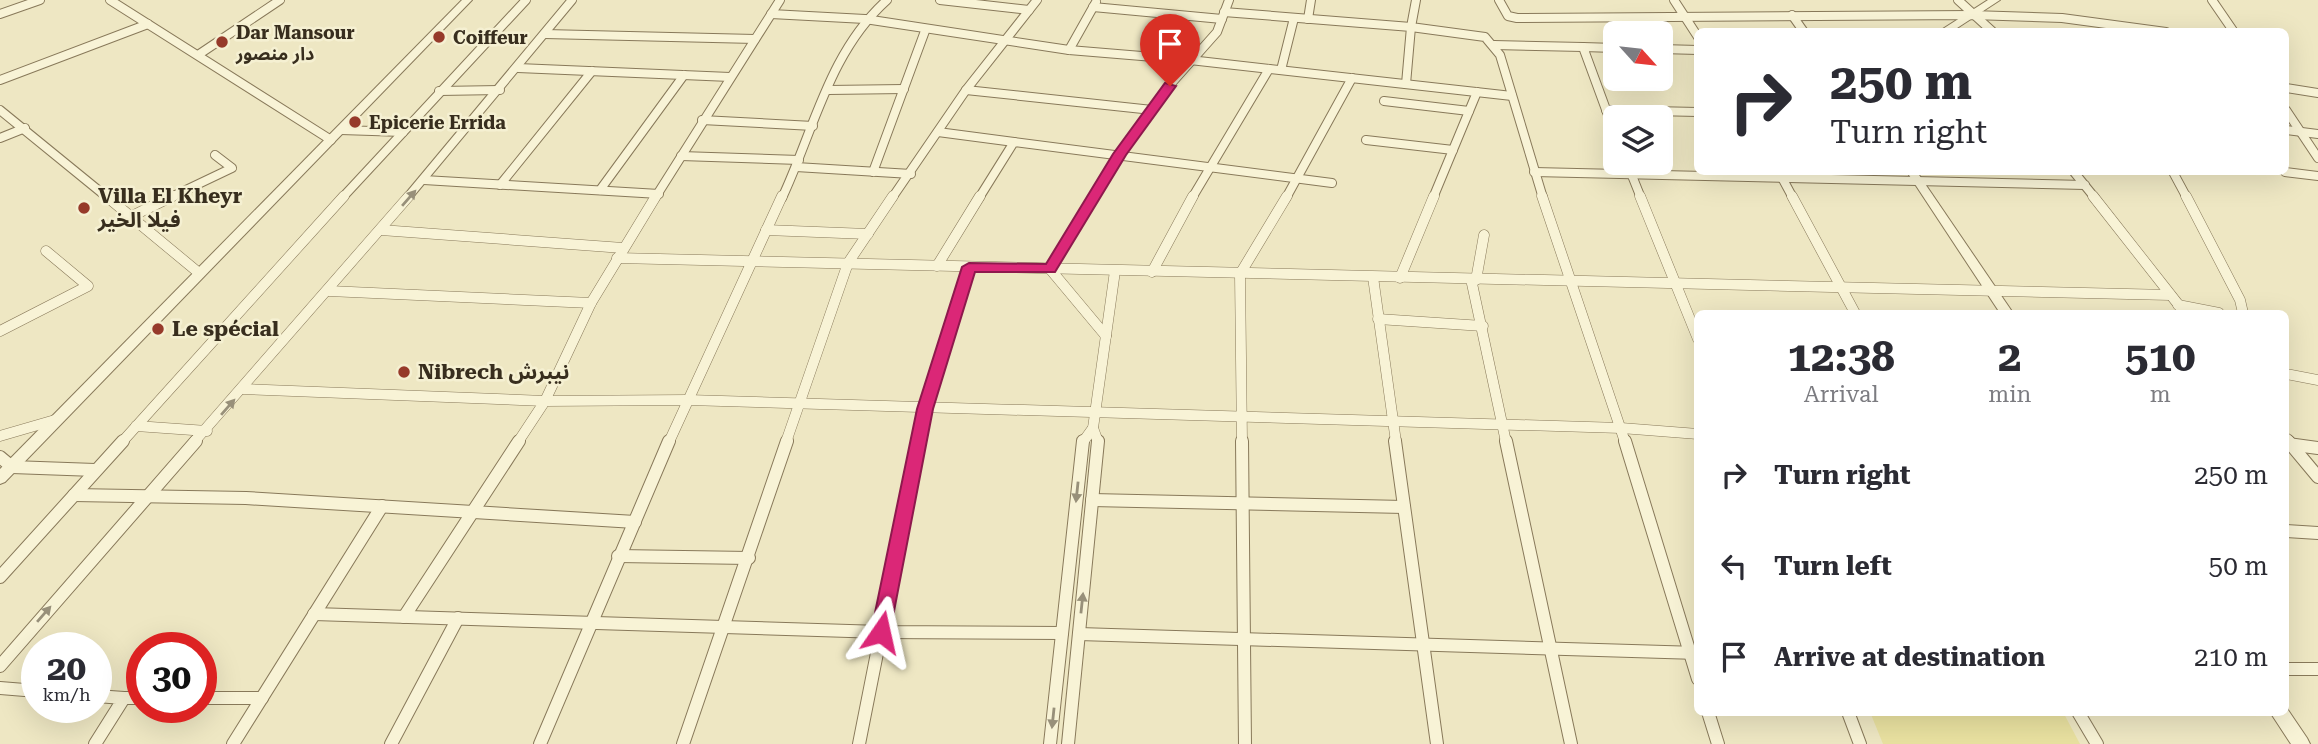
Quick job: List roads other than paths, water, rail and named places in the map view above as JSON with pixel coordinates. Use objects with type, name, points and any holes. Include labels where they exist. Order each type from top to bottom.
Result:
[{"type":"street","points":[[0,14],[40,0]]},
{"type":"street","points":[[110,0],[331,140]]},
{"type":"street","points":[[198,55],[280,0]]},
{"type":"street","points":[[0,478],[467,0]]},
{"type":"street","points":[[0,577],[439,91],[526,0]]},
{"type":"street","points":[[0,666],[424,180],[572,0]]},
{"type":"street","points":[[404,617],[545,401],[591,303],[617,258],[780,0]]},
{"type":"street","points":[[540,744],[593,622],[618,556],[751,261],[798,164],[845,50],[865,19],[887,0]]},
{"type":"street","points":[[940,0],[1029,10]]},
{"type":"street","points":[[683,744],[802,404],[848,263],[911,174],[965,90],[1037,0]]},
{"type":"street","points":[[1050,268],[1120,154],[1190,60],[1217,32],[1229,0]]},
{"type":"street","points":[[1308,19],[1311,0]]},
{"type":"street","points":[[1406,84],[1416,0]]},
{"type":"street","points":[[1499,0],[1503,11],[1517,18],[1972,15],[2062,18],[2136,28]]},
{"type":"street","points":[[1674,0],[1694,31]]},
{"type":"street","points":[[1958,0],[1988,28]]},
{"type":"street","points":[[1950,28],[1995,0]]},
{"type":"street","points":[[2213,0],[2231,28]]},
{"type":"street","points":[[1069,50],[1095,3],[1223,16],[1294,18],[1411,27],[1478,35],[1494,45],[1500,55],[1534,172],[1621,428],[1693,653],[1079,634]]},
{"type":"street","points":[[771,14],[865,19],[925,31],[1069,50],[1190,60],[1512,96]]},
{"type":"street","points":[[1792,15],[1801,28]]},
{"type":"street","points":[[1281,70],[1294,18]]},
{"type":"street","points":[[0,80],[148,24]]},
{"type":"street","points":[[873,172],[925,31]]},
{"type":"street","points":[[545,34],[755,39]]},
{"type":"street","points":[[1494,45],[1603,48]]},
{"type":"street","points":[[1583,47],[1604,105]]},
{"type":"street","points":[[1673,49],[1694,50]]},
{"type":"street","points":[[518,68],[730,78]]},
{"type":"street","points":[[1152,272],[1209,166],[1269,69]]},
{"type":"street","points":[[500,186],[592,71]]},
{"type":"street","points":[[600,190],[684,75]]},
{"type":"street","points":[[1245,744],[1240,274],[1298,178],[1352,78]]},
{"type":"street","points":[[2289,88],[2318,93]]},
{"type":"street","points":[[828,90],[904,89]]},
{"type":"street","points":[[439,91],[500,90]]},
{"type":"street","points":[[965,90],[1152,110]]},
{"type":"street","points":[[1400,278],[1477,92]]},
{"type":"street","points":[[1384,101],[1469,111]]},
{"type":"street","points":[[0,110],[199,273]]},
{"type":"street","points":[[1673,111],[1694,112]]},
{"type":"street","points":[[2289,114],[2318,158]]},
{"type":"street","points":[[702,120],[813,126]]},
{"type":"street","points":[[0,138],[24,128]]},
{"type":"street","points":[[341,130],[403,131]]},
{"type":"street","points":[[2289,130],[2318,134]]},
{"type":"street","points":[[938,132],[1332,183]]},
{"type":"street","points":[[1366,140],[1453,150]]},
{"type":"street","points":[[937,266],[1014,142]]},
{"type":"street","points":[[130,217],[232,168],[232,165],[215,155]]},
{"type":"street","points":[[681,156],[911,174]]},
{"type":"street","points":[[1534,172],[1603,173]]},
{"type":"street","points":[[2289,172],[2318,176]]},
{"type":"street","points":[[1673,174],[1694,174]]},
{"type":"street","points":[[1631,175],[1694,329]]},
{"type":"street","points":[[1853,310],[1780,175],[1914,176],[2085,185]]},
{"type":"street","points":[[2077,175],[2181,309]]},
{"type":"street","points":[[2176,175],[2242,310]]},
{"type":"street","points":[[1914,176],[2005,310]]},
{"type":"street","points":[[424,180],[659,194]]},
{"type":"street","points":[[381,230],[623,248]]},
{"type":"street","points":[[766,230],[868,234]]},
{"type":"street","points":[[1484,235],[1473,280],[1571,744]]},
{"type":"street","points":[[0,331],[88,286],[46,251]]},
{"type":"street","points":[[617,258],[2171,295]]},
{"type":"street","points":[[859,744],[925,409],[969,267]]},
{"type":"street","points":[[1050,268],[1061,286],[1088,311],[1106,336]]},
{"type":"street","points":[[1050,744],[1083,440],[1093,428],[1115,271]]},
{"type":"street","points":[[1373,277],[1437,744]]},
{"type":"street","points":[[329,290],[591,303]]},
{"type":"street","points":[[1378,319],[1483,326]]},
{"type":"street","points":[[2289,375],[2318,380]]},
{"type":"street","points":[[243,389],[545,401],[688,400],[1505,427],[1621,428],[1694,434]]},
{"type":"street","points":[[0,436],[55,420]]},
{"type":"street","points":[[136,426],[206,431]]},
{"type":"street","points":[[1068,744],[1098,438],[1093,428]]},
{"type":"street","points":[[2289,442],[2318,448]]},
{"type":"street","points":[[2289,444],[2318,477]]},
{"type":"street","points":[[0,457],[12,467],[95,470]]},
{"type":"street","points":[[74,495],[149,494],[382,506],[560,522],[635,522]]},
{"type":"street","points":[[1092,500],[1404,507]]},
{"type":"street","points":[[233,744],[382,506]]},
{"type":"street","points":[[2289,531],[2318,533]]},
{"type":"street","points":[[618,556],[749,558]]},
{"type":"street","points":[[314,614],[881,632],[1062,633]]},
{"type":"street","points":[[391,744],[458,618]]},
{"type":"street","points":[[2289,669],[2318,669]]},
{"type":"street","points":[[0,688],[21,690]]},
{"type":"street","points":[[95,744],[124,698],[112,697]]},
{"type":"street","points":[[217,698],[262,698]]},
{"type":"street","points":[[1709,716],[1718,744]]},
{"type":"street","points":[[1850,716],[1860,744]]},
{"type":"street","points":[[2080,716],[2097,744]]},
{"type":"street","points":[[2282,716],[2301,744]]},
{"type":"place","name":"Coiffeur","points":[[439,37]]},
{"type":"place","name":"Dar Mansour دار منصور","points":[[222,42]]},
{"type":"place","name":"Epicerie Errida","points":[[355,122]]},
{"type":"place","name":"Villa El Kheyr فيلا الخير","points":[[84,208]]},
{"type":"place","name":"Le spécial","points":[[158,329]]},
{"type":"place","name":"Nibrech نيبرش","points":[[404,372]]}]
